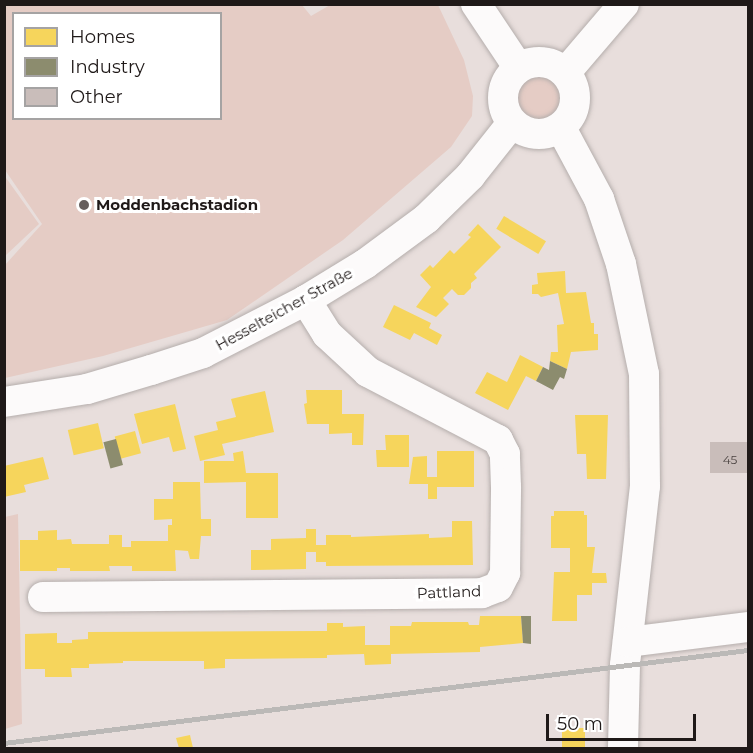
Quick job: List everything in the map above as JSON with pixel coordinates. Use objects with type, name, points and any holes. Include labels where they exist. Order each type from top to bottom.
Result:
[{"type":"street","points":[[476,4],[518,67]]},
{"type":"street","points":[[566,72],[624,4]]},
{"type":"street","points":[[534,61],[551,63],[566,72],[574,85],[576,101],[571,116],[561,128],[544,134],[527,132],[512,123],[503,104],[505,84],[518,67],[534,61]]},
{"type":"street","name":"Hesselteicher Straße","points":[[4,402],[87,388],[162,367],[203,353],[306,300],[366,264],[426,219],[470,176],[512,123]]},
{"type":"street","points":[[561,128],[599,200],[617,253],[634,319],[644,374],[645,486],[628,642],[623,748]]},
{"type":"street","name":"Pattland","points":[[43,597],[482,593],[498,587],[505,573],[506,487],[505,454],[498,440],[368,372],[327,334],[306,300]]},
{"type":"street","points":[[628,642],[748,627]]},
{"type":"shaded area","points":[[5,5],[302,5],[311,16],[330,5],[438,5],[464,60],[473,96],[472,116],[451,147],[343,240],[227,320],[103,356],[5,378],[5,265],[42,224],[5,170]]},
{"type":"shaded area","points":[[538,76],[554,82],[560,98],[554,114],[538,120],[522,114],[516,98],[522,82]]},
{"type":"shaded area","points":[[4,175],[39,224],[5,256],[4,256]]},
{"type":"shaded area","points":[[18,514],[22,724],[5,729],[5,517]]},
{"type":"building: Homes","points":[[504,216],[546,241],[538,254],[496,229]]},
{"type":"building: Homes","points":[[478,224],[501,247],[474,274],[477,278],[471,283],[471,288],[464,295],[458,295],[452,289],[443,298],[449,304],[436,317],[416,307],[431,287],[420,275],[430,265],[433,268],[450,250],[454,254],[471,237],[468,235]]},
{"type":"building: Homes","points":[[565,271],[566,293],[586,292],[591,323],[594,323],[594,334],[598,334],[598,350],[571,352],[567,369],[550,361],[551,352],[558,352],[557,325],[564,324],[558,293],[541,297],[538,294],[532,294],[532,285],[538,284],[537,273]]},
{"type":"building: Homes","points":[[394,305],[431,323],[429,328],[442,335],[437,345],[414,333],[410,340],[383,327]]},
{"type":"building: Homes","points":[[520,355],[543,367],[536,381],[526,376],[508,410],[475,393],[487,372],[507,382]]},
{"type":"building: Homes","points":[[306,390],[342,390],[342,414],[364,414],[363,445],[352,445],[352,433],[329,434],[329,424],[307,424],[304,404],[307,403]]},
{"type":"building: Homes","points":[[265,391],[274,432],[222,444],[225,455],[200,461],[194,436],[218,430],[216,422],[236,417],[231,399]]},
{"type":"building: Homes","points":[[175,404],[186,449],[173,452],[169,437],[142,444],[134,414]]},
{"type":"building: Homes","points":[[575,415],[608,415],[606,479],[587,479],[586,454],[577,454]]},
{"type":"building: Homes","points":[[98,423],[104,448],[74,455],[68,430]]},
{"type":"building: Homes","points":[[135,431],[141,453],[121,459],[115,436]]},
{"type":"building: Homes","points":[[385,435],[409,435],[409,467],[377,467],[376,450],[386,450]]},
{"type":"building: Homes","points":[[243,451],[246,473],[278,473],[278,518],[246,518],[246,482],[204,483],[204,461],[234,461],[233,453]]},
{"type":"building: Homes","points":[[437,451],[474,451],[474,487],[437,487],[437,499],[428,499],[428,484],[409,484],[413,457],[427,456],[427,477],[437,477]]},
{"type":"building: Homes","points":[[43,457],[49,479],[24,485],[26,492],[4,497],[4,466]]},
{"type":"building: Homes","points":[[173,482],[200,482],[201,519],[211,519],[211,536],[201,536],[199,559],[190,559],[188,551],[175,550],[176,571],[132,571],[132,566],[109,566],[110,571],[70,571],[70,568],[57,568],[57,571],[20,571],[20,540],[38,540],[38,531],[57,530],[57,540],[71,539],[72,544],[109,544],[109,535],[122,535],[122,547],[131,547],[131,541],[168,541],[168,525],[172,525],[172,519],[154,520],[154,499],[173,499]]},
{"type":"building: Homes","points":[[554,511],[584,511],[584,515],[587,515],[587,547],[595,547],[592,573],[606,573],[607,583],[592,583],[592,595],[577,595],[577,621],[552,621],[554,572],[570,572],[570,548],[551,548],[551,516],[554,516]]},
{"type":"building: Homes","points":[[452,521],[472,521],[473,565],[326,566],[326,562],[316,562],[316,552],[306,552],[306,569],[251,570],[251,550],[271,550],[271,539],[306,538],[306,529],[316,529],[316,545],[326,545],[326,535],[351,535],[351,537],[429,534],[429,538],[452,537]]},
{"type":"building: Homes","points":[[480,616],[521,616],[523,643],[480,647],[480,652],[391,654],[391,664],[365,665],[364,654],[327,655],[327,658],[225,659],[225,668],[204,669],[204,661],[123,661],[123,663],[89,664],[89,668],[71,668],[72,677],[45,677],[45,669],[25,669],[25,634],[57,633],[57,643],[72,643],[72,640],[88,639],[88,632],[327,631],[327,623],[343,623],[343,627],[365,626],[365,645],[390,645],[390,626],[411,626],[412,622],[468,622],[469,625],[479,625]]},
{"type":"building: Homes","points":[[562,728],[585,728],[585,747],[562,747]]},
{"type":"building: Homes","points":[[190,735],[193,748],[179,748],[176,738]]},
{"type":"building: Industry","points":[[550,361],[567,369],[564,379],[560,377],[553,390],[536,381],[543,367],[549,370]]},
{"type":"building: Industry","points":[[116,439],[123,465],[110,468],[103,442]]},
{"type":"building: Industry","points":[[521,616],[531,616],[531,644],[523,643]]},
{"type":"building: Other","points":[[710,442],[748,442],[748,473],[710,473]]},
{"type":"railway","points":[[4,743],[748,650]]},
{"type":"place","name":"Moddenbachstadion","points":[[84,205]]}]
